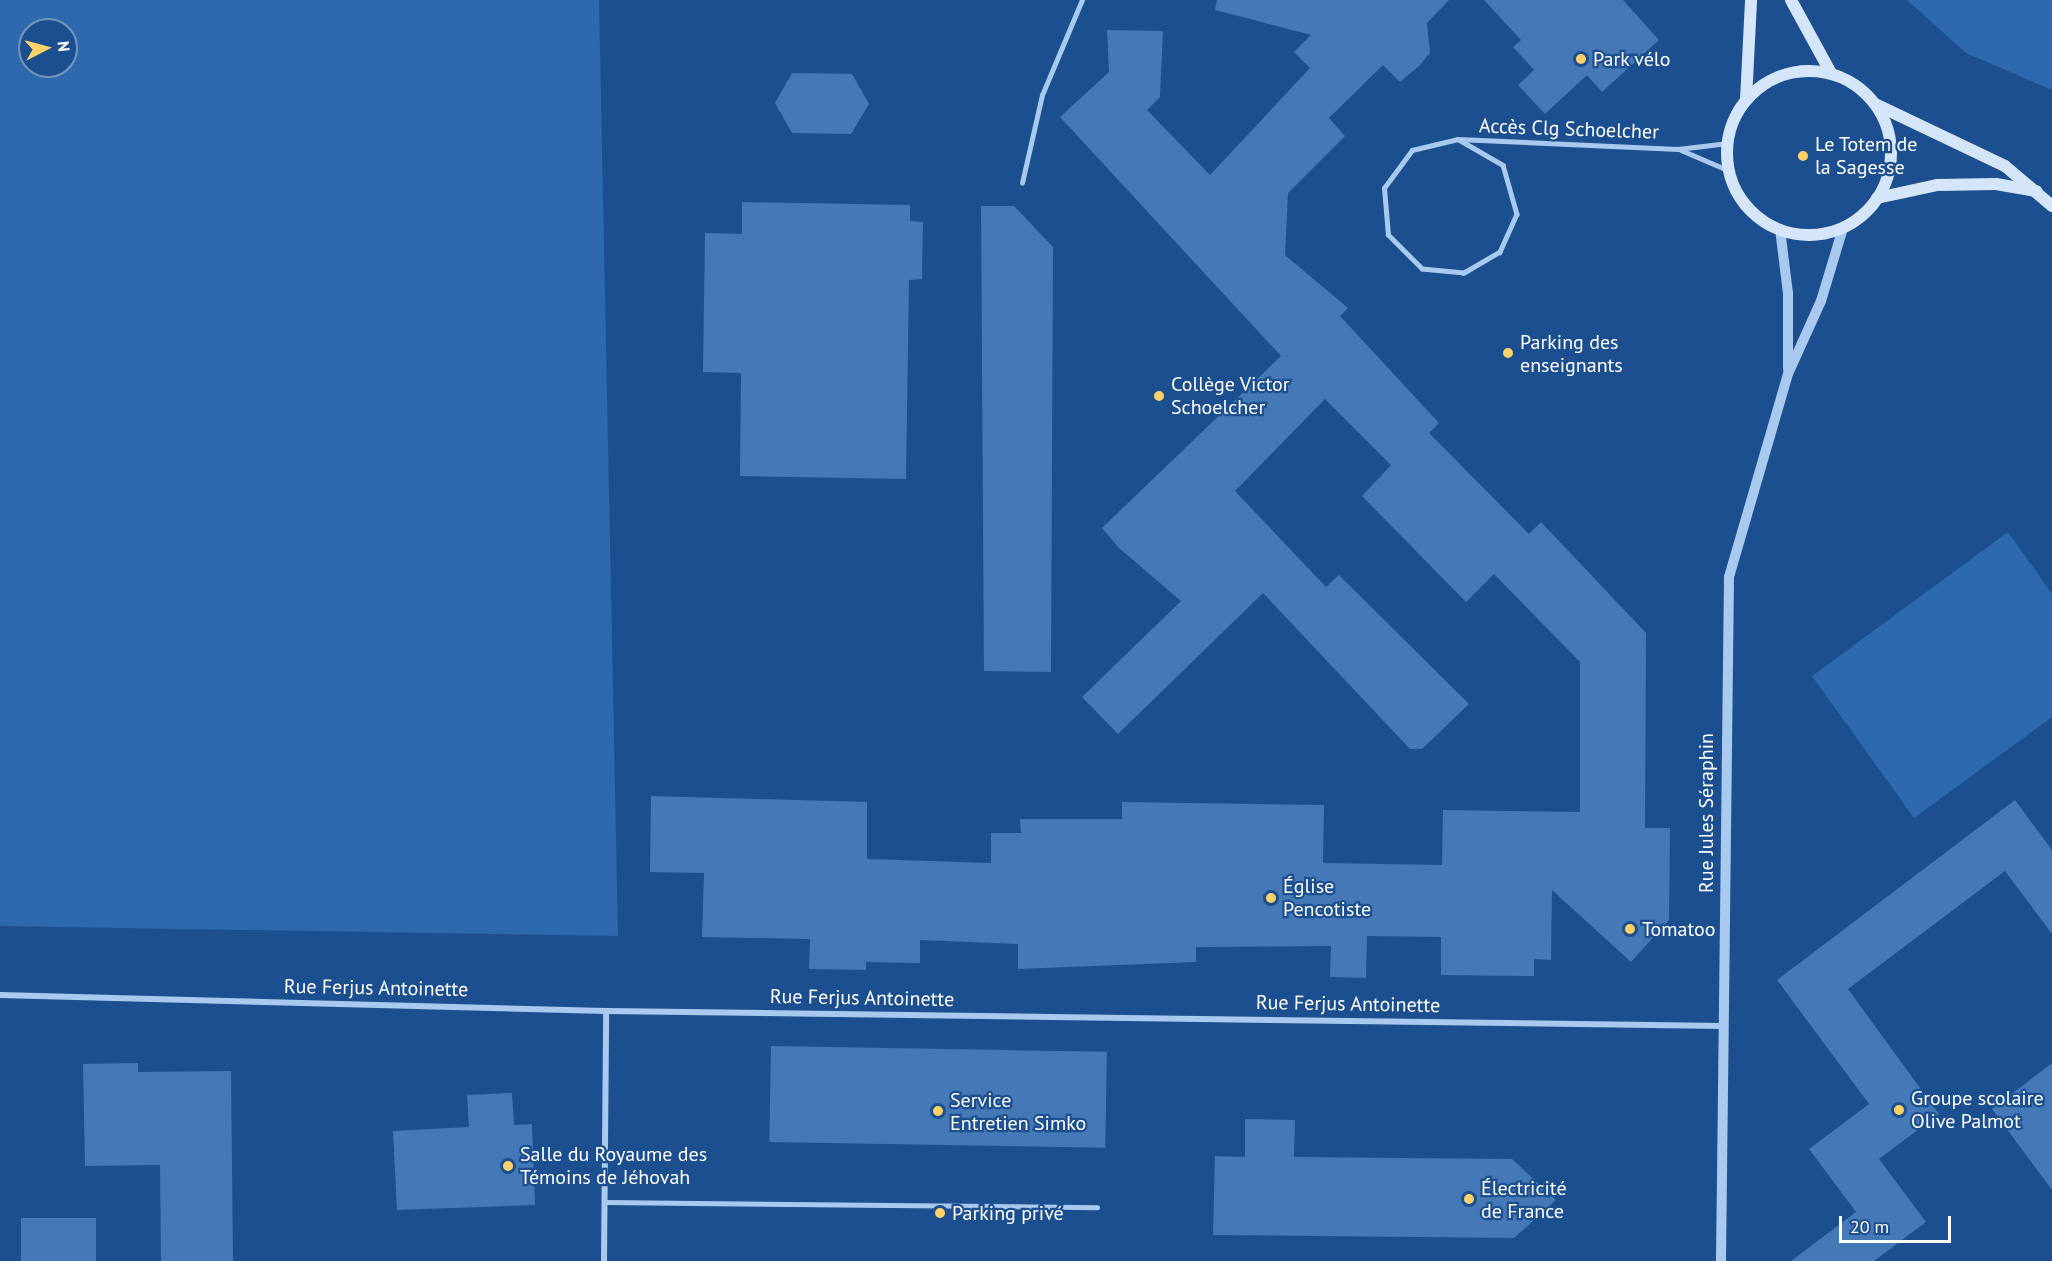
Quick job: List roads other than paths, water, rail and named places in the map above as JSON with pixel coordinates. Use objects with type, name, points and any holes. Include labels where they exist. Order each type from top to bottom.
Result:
[{"type":"main road","points":[[1746,100],[1785,74],[1831,73],[1856,85],[1875,104],[1887,126],[1891,151],[1888,176],[1877,198],[1862,216],[1842,228],[1820,234],[1780,229],[1757,216],[1739,196],[1730,171],[1728,143],[1746,100],[1751,0]]},
{"type":"main road","points":[[1791,0],[1831,73]]},
{"type":"main road","points":[[1875,104],[2005,166],[2038,191],[2052,206]]},
{"type":"main road","points":[[1877,198],[1937,185],[1996,184],[2038,191]]},
{"type":"street","points":[[1788,374],[1821,301],[1842,228]]},
{"type":"street","points":[[1780,229],[1788,293],[1788,374]]},
{"type":"street","name":"Rue Jules Séraphin","points":[[1721,1261],[1729,577],[1788,374]]},
{"type":"street","name":"Rue Ferjus Antoinette","points":[[0,995],[606,1011],[1723,1026]]},
{"type":"street","points":[[604,1261],[606,1011]]},
{"type":"lane","points":[[1022,183],[1042,95],[1082,0]]},
{"type":"lane","name":"Accès Clg Schoelcher","points":[[1458,139],[1503,165],[1516,214],[1500,252],[1464,273],[1422,269],[1388,236],[1384,188],[1412,150],[1458,139],[1678,149],[1728,143]]},
{"type":"lane","name":"Accès Clg Schoelcher","points":[[1678,149],[1730,171]]},
{"type":"lane","points":[[605,1202],[1097,1208]]},
{"type":"place","name":"Park vélo","points":[[1581,59]]},
{"type":"place","name":"Le Totem de la Sagesse","points":[[1803,156]]},
{"type":"place","name":"Parking des enseignants","points":[[1508,353]]},
{"type":"place","name":"Collège Victor Schoelcher","points":[[1159,396]]},
{"type":"place","name":"Église Pencotiste","points":[[1271,898]]},
{"type":"place","name":"Tomatoo","points":[[1630,929]]},
{"type":"place","name":"Groupe scolaire Olive Palmot","points":[[1899,1110]]},
{"type":"place","name":"Service Entretien Simko","points":[[938,1111]]},
{"type":"place","name":"Salle du Royaume des Témoins de Jéhovah","points":[[508,1166]]},
{"type":"place","name":"Électricité de France","points":[[1469,1199]]},
{"type":"place","name":"Parking privé","points":[[940,1213]]}]
